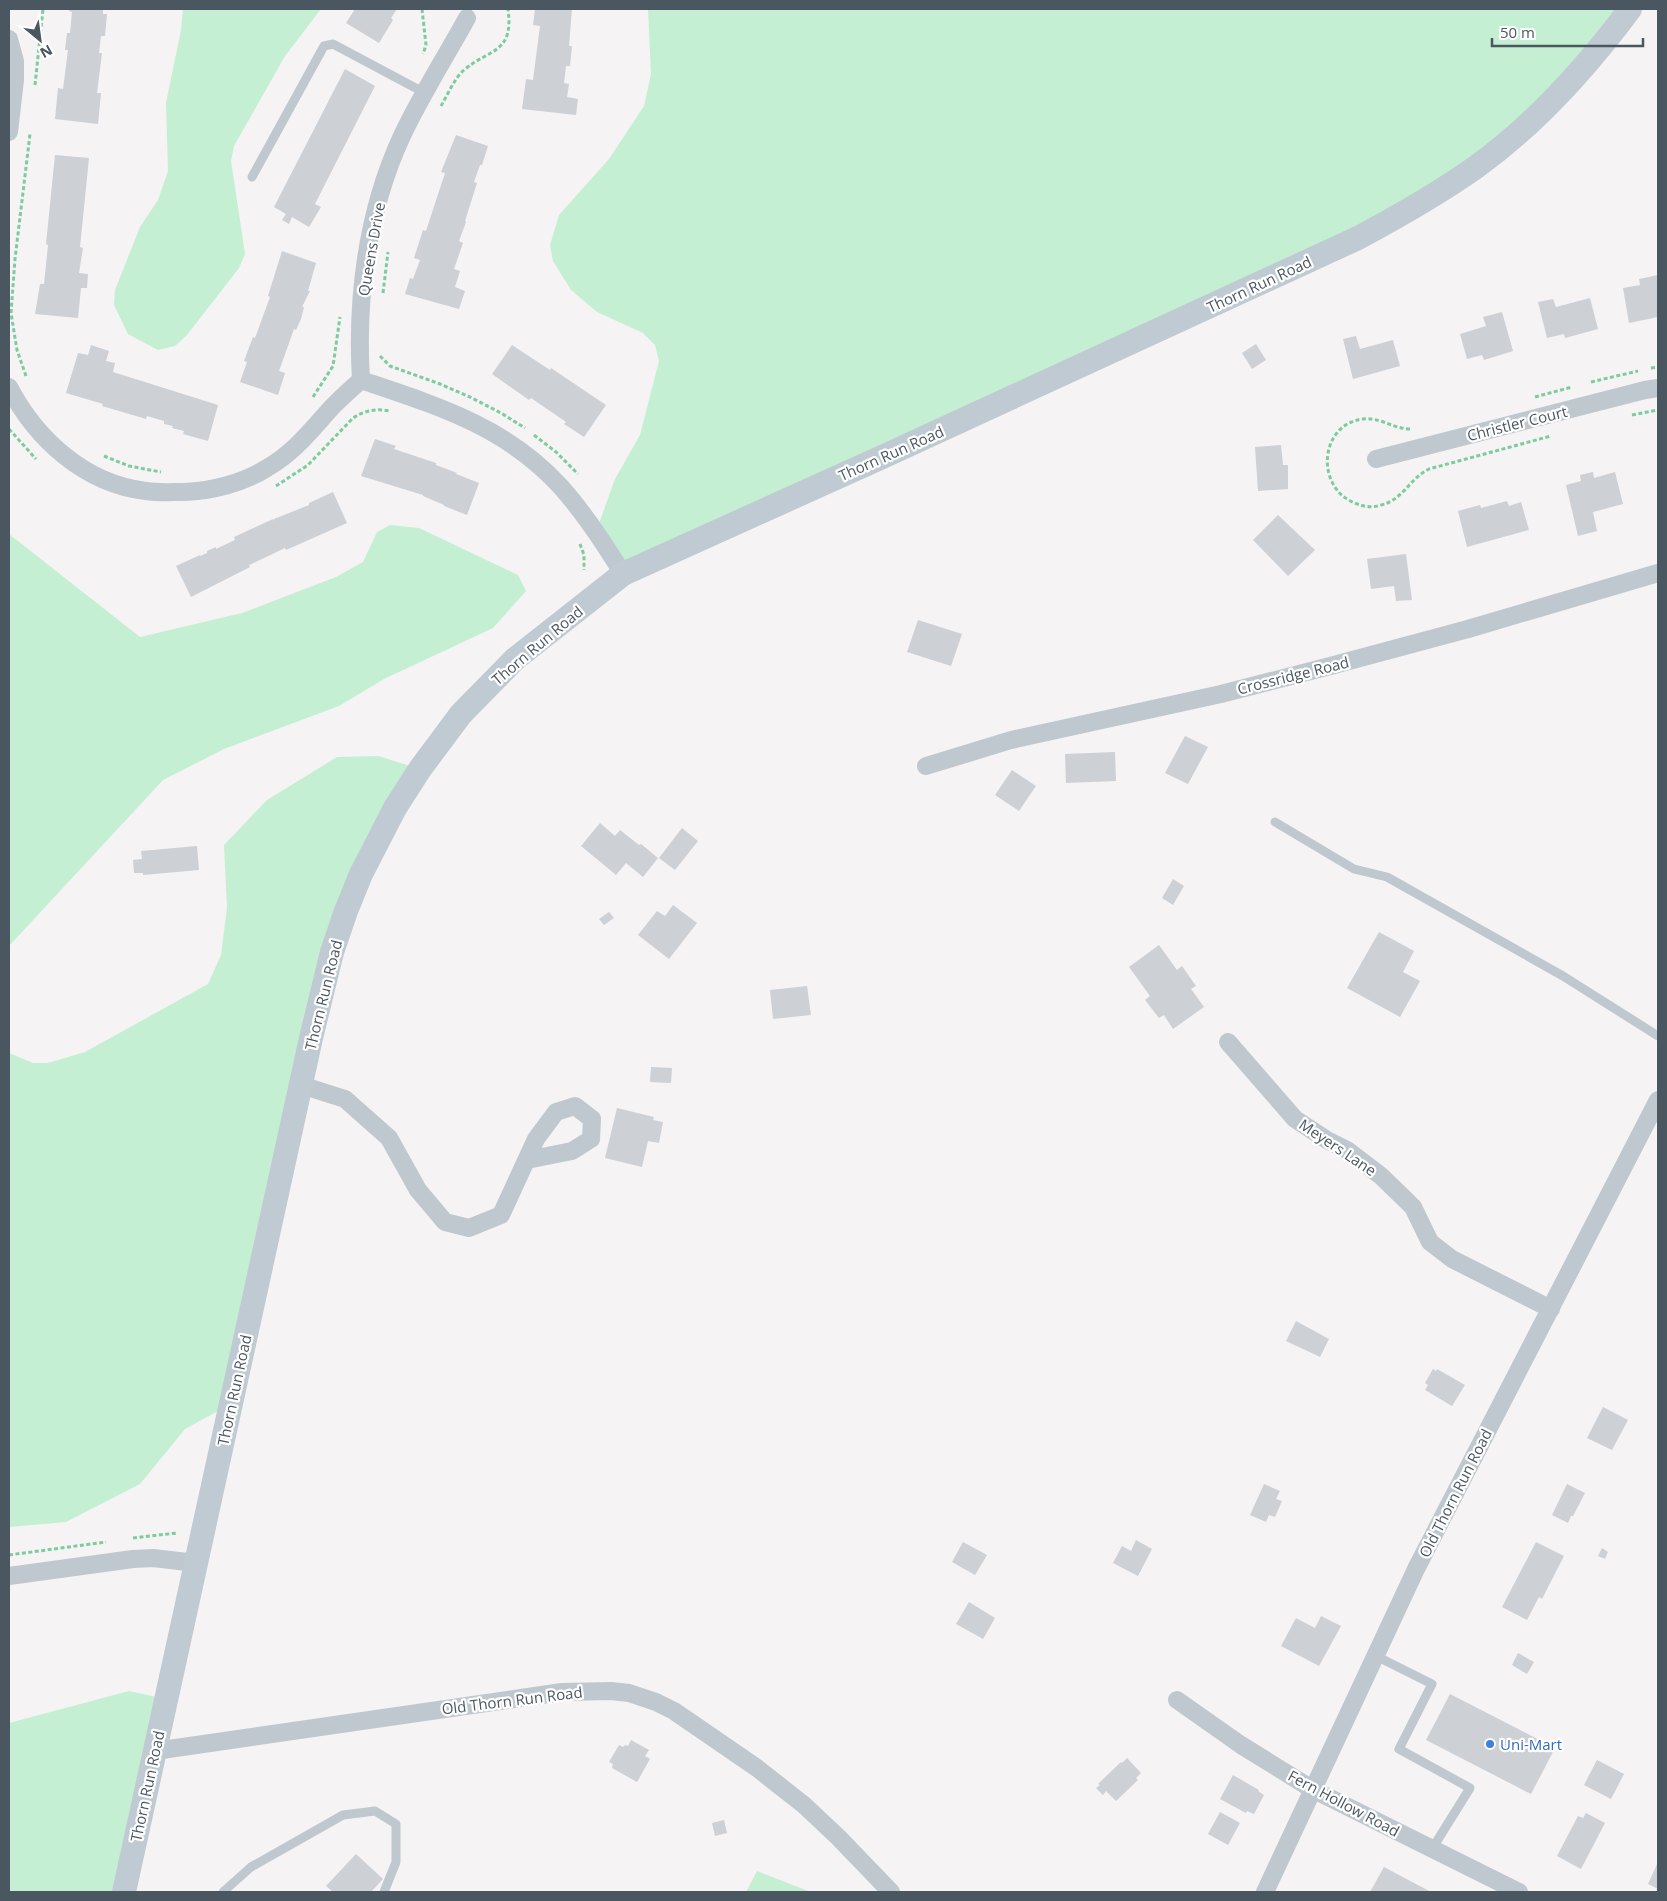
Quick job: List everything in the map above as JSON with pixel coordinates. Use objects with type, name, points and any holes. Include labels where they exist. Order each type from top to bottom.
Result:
[{"type":"street","name":"Thorn Run Road","points":[[124,1892],[301,1085],[332,952],[346,911],[377,840],[420,769],[461,714],[508,666],[623,574],[1358,238],[1420,204],[1477,166],[1530,122],[1571,82],[1603,46],[1630,9]]},
{"type":"street","name":"Queens Drive","points":[[361,380],[359,353],[363,283],[372,227],[389,168],[401,139],[467,18]]},
{"type":"street","points":[[9,39],[15,61],[15,80],[9,132]]},
{"type":"street","points":[[9,387],[23,413],[34,427],[73,462],[96,476],[122,486],[146,491],[175,492],[198,491],[220,487],[245,480],[266,470],[299,445],[334,406],[361,380],[446,409],[473,422],[519,450],[553,479],[578,507],[623,574]]},
{"type":"street","name":"Christler Court","points":[[1376,460],[1658,388]]},
{"type":"street","name":"Crossridge Road","points":[[926,766],[1010,740],[1221,694],[1334,665],[1468,629],[1658,573]]},
{"type":"street","name":"Meyers Lane","points":[[1228,1042],[1295,1119],[1327,1140],[1347,1150],[1381,1176],[1412,1207],[1430,1242],[1452,1260],[1551,1309]]},
{"type":"street","points":[[301,1085],[345,1100],[389,1138],[418,1190],[445,1222],[469,1228],[501,1215],[527,1160]]},
{"type":"street","name":"Old Thorn Run Road","points":[[1265,1892],[1416,1569],[1658,1100]]},
{"type":"street","points":[[9,1576],[133,1559],[153,1558],[196,1563]]},
{"type":"street","name":"Old Thorn Run Road","points":[[155,1752],[562,1692],[611,1691],[629,1693],[656,1702],[674,1711],[757,1768],[827,1825],[891,1892]]},
{"type":"street","name":"Fern Hollow Road","points":[[1177,1700],[1241,1745],[1312,1789],[1519,1892]]},
{"type":"lane","points":[[252,177],[324,46],[333,44],[426,93]]},
{"type":"lane","points":[[1275,822],[1354,869],[1387,877],[1563,976],[1658,1036]]},
{"type":"lane","points":[[1376,1656],[1432,1684],[1399,1749],[1470,1788],[1432,1849]]},
{"type":"lane","points":[[223,1892],[251,1867],[343,1815],[376,1811],[396,1824],[396,1862],[384,1892]]},
{"type":"path","points":[[35,90],[43,9]]},
{"type":"path","points":[[407,83],[426,45],[422,9]]},
{"type":"path","points":[[438,110],[460,74],[470,65],[492,54],[503,44],[508,29],[508,9]]},
{"type":"path","points":[[29,381],[16,350],[11,313],[15,259],[30,129]]},
{"type":"path","points":[[382,302],[389,250]]},
{"type":"path","points":[[309,403],[333,366],[341,310]]},
{"type":"path","points":[[378,354],[390,366],[470,397],[513,420],[549,446],[578,474]]},
{"type":"path","points":[[273,488],[308,465],[358,414],[375,410],[392,412]]},
{"type":"path","points":[[9,429],[36,459]]},
{"type":"path","points":[[99,454],[129,466],[165,472]]},
{"type":"path","points":[[576,538],[584,555],[584,570]]},
{"type":"path","points":[[128,1539],[176,1533]]},
{"type":"path","points":[[9,1555],[108,1541]]},
{"type":"green space","points":[[183,9],[321,9],[285,56],[234,146],[231,161],[245,254],[239,268],[187,335],[175,346],[158,350],[128,334],[114,305],[115,290],[140,227],[158,200],[168,171],[166,103],[181,30]]},
{"type":"green space","points":[[648,9],[1630,9],[1603,46],[1420,205],[623,574],[596,532],[615,479],[640,435],[659,361],[655,345],[643,333],[597,312],[571,290],[553,261],[550,245],[559,215],[609,159],[644,106],[651,74]]},
{"type":"green space","points":[[390,525],[419,528],[518,575],[526,591],[493,628],[384,679],[339,706],[224,749],[163,780],[9,946],[9,534],[140,637],[242,613],[336,577],[363,562],[377,532]]},
{"type":"green space","points":[[378,756],[420,769],[361,874],[231,1404],[185,1429],[140,1484],[66,1522],[9,1527],[9,1053],[33,1063],[48,1063],[85,1052],[208,984],[221,955],[227,908],[224,845],[267,800],[337,757]]},
{"type":"green space","points":[[129,1691],[166,1699],[124,1892],[9,1892],[9,1723]]},
{"type":"green space","points":[[757,1871],[811,1892],[746,1892]]},
{"type":"building","points":[[69,9],[103,9],[103,14],[107,14],[105,36],[101,36],[99,53],[102,53],[97,93],[101,93],[98,124],[55,119],[58,88],[63,89],[68,50],[65,50],[67,33],[70,33],[72,12]]},
{"type":"building","points":[[355,9],[397,9],[391,18],[393,20],[379,43],[346,23]]},
{"type":"building","points":[[535,9],[572,9],[569,46],[572,46],[570,66],[566,66],[564,83],[569,84],[567,97],[578,99],[576,115],[522,109],[526,79],[533,80],[540,26],[533,25]]},
{"type":"building","points":[[345,69],[375,86],[315,204],[321,207],[309,227],[292,217],[289,224],[282,220],[286,214],[274,207]]},
{"type":"building","points":[[456,135],[488,146],[474,182],[477,183],[459,241],[463,243],[454,269],[460,271],[455,287],[465,291],[459,309],[405,294],[410,278],[413,279],[420,260],[414,258],[423,230],[426,231],[445,173],[441,172]]},
{"type":"building","points":[[55,155],[89,158],[80,247],[83,248],[79,273],[88,274],[87,288],[81,288],[78,318],[35,314],[40,284],[44,284]]},
{"type":"building","points":[[282,251],[316,263],[308,291],[310,291],[302,307],[304,307],[301,319],[296,330],[294,329],[279,371],[285,373],[278,395],[240,382],[247,362],[244,361],[253,337],[255,338],[270,297],[268,296]]},
{"type":"building","points":[[1658,275],[1658,317],[1629,323],[1623,288],[1640,285],[1639,279]]},
{"type":"building","points":[[1590,298],[1598,329],[1565,338],[1564,334],[1547,338],[1538,302],[1553,299],[1556,307]]},
{"type":"building","points":[[1502,312],[1513,351],[1484,360],[1482,355],[1467,359],[1460,334],[1486,326],[1483,317]]},
{"type":"building","points":[[1356,336],[1360,349],[1393,340],[1400,366],[1353,379],[1343,339]]},
{"type":"building","points":[[1256,344],[1266,360],[1252,369],[1242,353]]},
{"type":"building","points":[[91,345],[109,351],[106,361],[115,363],[113,372],[218,405],[208,441],[183,434],[184,431],[164,424],[164,421],[147,416],[146,419],[66,393],[78,353],[88,355]]},
{"type":"building","points":[[512,345],[550,370],[551,368],[606,405],[584,437],[531,398],[529,400],[492,374]]},
{"type":"building","points":[[375,439],[396,446],[394,449],[436,463],[436,465],[479,483],[467,515],[423,495],[361,476]]},
{"type":"building","points":[[1281,445],[1283,465],[1288,465],[1288,489],[1258,491],[1255,447]]},
{"type":"building","points":[[1593,472],[1594,478],[1615,472],[1623,504],[1593,512],[1597,531],[1578,536],[1566,485],[1581,481],[1580,475]]},
{"type":"building","points":[[333,492],[347,523],[249,565],[250,567],[191,597],[176,566],[207,553],[207,551],[216,547],[216,549],[235,540],[234,537],[273,519],[274,521],[274,519],[309,505],[309,503]]},
{"type":"building","points":[[1507,501],[1509,506],[1521,502],[1529,530],[1467,547],[1458,511],[1480,505],[1481,508]]},
{"type":"building","points":[[1278,515],[1315,550],[1288,576],[1253,540]]},
{"type":"building","points":[[1406,554],[1412,600],[1396,601],[1394,586],[1371,589],[1367,559]]},
{"type":"building","points":[[918,620],[962,634],[951,666],[907,652]]},
{"type":"building","points":[[1185,736],[1208,747],[1188,784],[1165,773]]},
{"type":"building","points":[[1115,752],[1116,781],[1066,783],[1065,754]]},
{"type":"building","points":[[1012,770],[1036,786],[1019,811],[995,795]]},
{"type":"building","points":[[600,823],[615,836],[620,830],[658,858],[643,877],[626,863],[616,875],[581,846]]},
{"type":"building","points":[[682,828],[698,841],[675,870],[659,858]]},
{"type":"building","points":[[197,846],[199,870],[143,875],[143,873],[134,873],[133,860],[142,859],[141,851]]},
{"type":"building","points":[[1173,879],[1184,886],[1173,905],[1162,898]]},
{"type":"building","points":[[673,905],[697,923],[669,959],[638,935],[657,911],[665,916]]},
{"type":"building","points":[[609,912],[614,918],[604,925],[599,919]]},
{"type":"building","points":[[1379,932],[1414,951],[1403,972],[1420,981],[1400,1017],[1347,988]]},
{"type":"building","points":[[1159,945],[1177,970],[1182,966],[1196,986],[1191,989],[1204,1007],[1173,1029],[1164,1015],[1159,1018],[1145,1000],[1150,996],[1129,967]]},
{"type":"building","points":[[807,986],[811,1015],[773,1019],[770,990]]},
{"type":"building","points":[[651,1067],[672,1068],[671,1083],[650,1082]]},
{"type":"building","points":[[617,1108],[654,1117],[653,1120],[663,1122],[659,1143],[648,1141],[642,1167],[605,1158]]},
{"type":"building","points":[[1296,1321],[1329,1339],[1320,1357],[1286,1341]]},
{"type":"building","points":[[1433,1369],[1436,1371],[1437,1369],[1465,1385],[1452,1406],[1425,1390],[1428,1385],[1425,1383]]},
{"type":"building","points":[[1603,1407],[1628,1420],[1612,1450],[1587,1438]]},
{"type":"building","points":[[1264,1484],[1280,1491],[1276,1499],[1282,1501],[1275,1517],[1269,1515],[1266,1522],[1250,1515]]},
{"type":"building","points":[[1567,1484],[1585,1493],[1568,1523],[1552,1515]]},
{"type":"building","points":[[1136,1540],[1152,1549],[1138,1576],[1113,1563],[1122,1546],[1131,1551]]},
{"type":"building","points":[[963,1542],[987,1555],[975,1575],[952,1562]]},
{"type":"building","points":[[1536,1542],[1564,1556],[1542,1599],[1539,1597],[1527,1620],[1502,1607]]},
{"type":"building","points":[[1602,1548],[1608,1552],[1605,1559],[1598,1556]]},
{"type":"building","points":[[969,1602],[995,1618],[983,1639],[956,1624]]},
{"type":"building","points":[[1321,1616],[1341,1626],[1319,1666],[1281,1646],[1296,1618],[1315,1628]]},
{"type":"building","points":[[1518,1653],[1534,1662],[1527,1674],[1512,1665]]},
{"type":"building","name":"Uni-Mart","points":[[1450,1694],[1555,1748],[1531,1794],[1426,1740]]},
{"type":"building","points":[[631,1740],[649,1750],[645,1756],[650,1759],[637,1782],[612,1768],[613,1764],[609,1762],[619,1745],[623,1747],[625,1745],[628,1746]]},
{"type":"building","points":[[1127,1758],[1141,1773],[1136,1778],[1138,1780],[1116,1801],[1106,1791],[1103,1795],[1096,1788]]},
{"type":"building","points":[[1597,1760],[1624,1774],[1611,1799],[1584,1785]]},
{"type":"building","points":[[1233,1775],[1264,1795],[1254,1814],[1247,1811],[1246,1813],[1220,1799]]},
{"type":"building","points":[[1220,1812],[1240,1823],[1228,1845],[1208,1834]]},
{"type":"building","points":[[1586,1813],[1605,1823],[1581,1869],[1557,1856],[1578,1816],[1583,1818]]},
{"type":"building","points":[[724,1820],[727,1833],[715,1836],[712,1823]]},
{"type":"building","points":[[356,1854],[383,1879],[371,1892],[333,1892],[326,1886]]},
{"type":"building","points":[[1658,1862],[1658,1889],[1648,1884]]},
{"type":"building","points":[[1384,1867],[1431,1892],[1370,1892]]},
{"type":"place","name":"Uni-Mart","points":[[1490,1744]]}]
